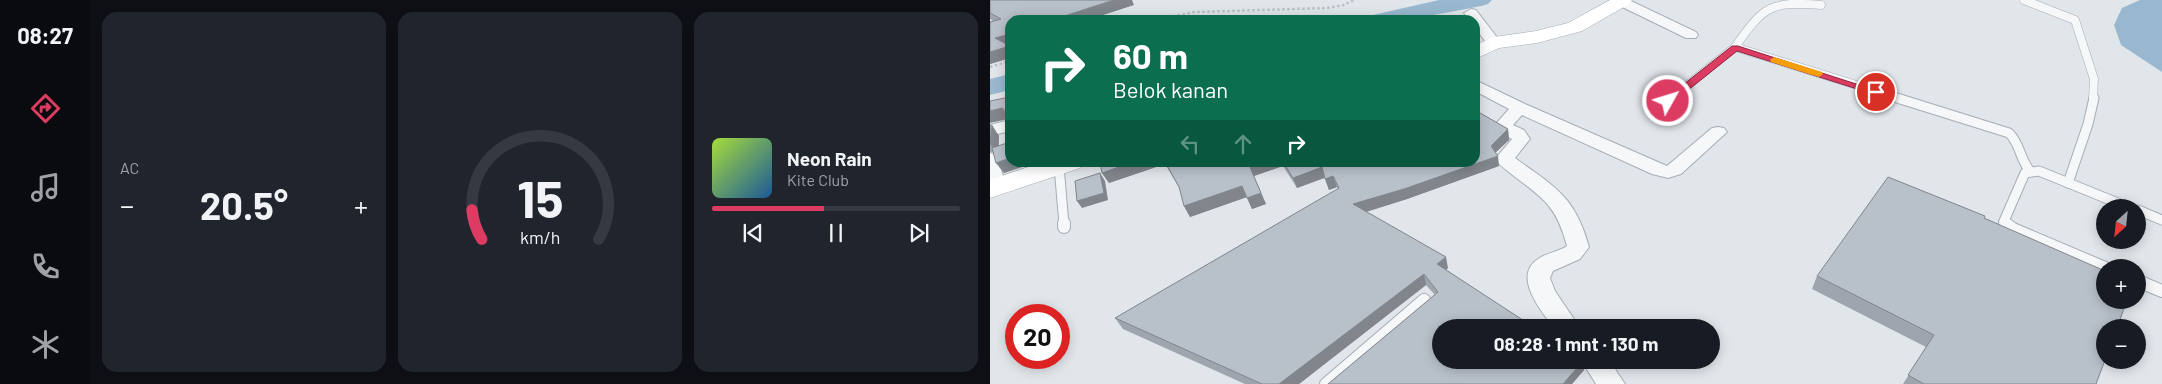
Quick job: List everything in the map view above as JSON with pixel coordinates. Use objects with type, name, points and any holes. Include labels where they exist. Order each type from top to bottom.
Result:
[{"type":"street","points":[[1480,50],[1494,43],[1556,33],[1597,16],[1622,1],[1691,34]]},
{"type":"street","points":[[1480,25],[1494,43]]},
{"type":"street","points":[[1480,87],[1519,108],[1659,170],[1668,172],[1674,170],[1718,132]]},
{"type":"street","points":[[1519,108],[1502,127],[1518,134],[1521,139],[1504,159],[1550,193],[1562,206],[1577,243],[1576,251],[1572,255],[1543,266],[1538,272],[1538,280],[1548,302],[1561,319]]},
{"type":"street","points":[[990,131],[1005,126]]},
{"type":"street","points":[[990,159],[993,188],[1056,167]]},
{"type":"street","points":[[1601,369],[1612,384]]},
{"type":"lane","points":[[2024,0],[2075,20],[2094,79],[2094,96],[2088,124],[2068,183]]},
{"type":"lane","points":[[1668,101],[1735,48],[1757,16],[1774,5],[1791,2],[1821,4]]},
{"type":"lane","points":[[1735,48],[2009,133],[2015,139],[2023,163],[2030,171]]},
{"type":"lane","points":[[1064,227],[1065,167]]},
{"type":"lane","points":[[2096,264],[2005,224],[2004,221],[2025,173],[2030,171],[2039,171],[2108,199]]},
{"type":"lane","points":[[2146,213],[2162,220]]},
{"type":"lane","points":[[2146,284],[2162,291]]},
{"type":"lane","points":[[1326,384],[1424,300]]},
{"type":"path","points":[[1180,15],[1195,12],[1285,10],[1343,6],[1354,0]]},
{"type":"path","points":[[990,67],[1005,62]]},
{"type":"water","points":[[2140,0],[2162,0],[2162,72],[2121,45],[2114,25],[2122,8]]},
{"type":"building","points":[[990,0],[1114,0],[1068,15],[1005,15],[1005,35],[995,38],[1005,43],[1005,48],[990,52],[990,22],[1001,19],[990,13]]},
{"type":"building","points":[[1005,98],[1005,110],[1002,108],[990,111],[990,101]]},
{"type":"building","points":[[1480,113],[1508,129],[1491,146],[1498,156],[1480,162]]},
{"type":"building","points":[[992,125],[990,144],[990,126]]},
{"type":"building","points":[[1005,144],[1005,160],[996,163],[992,148]]},
{"type":"building","points":[[1101,167],[1119,167],[1102,173]]},
{"type":"building","points":[[1168,167],[1250,167],[1261,193],[1247,198],[1242,186],[1184,206],[1179,187]]},
{"type":"building","points":[[1286,167],[1322,167],[1293,178]]},
{"type":"building","points":[[1322,167],[1467,167],[1404,189],[1353,204],[1446,257],[1437,264],[1521,319],[1432,319],[1432,369],[1576,369],[1563,384],[1328,384],[1438,292],[1424,274],[1279,384],[1262,384],[1115,318],[1339,188],[1333,176],[1325,179]]},
{"type":"building","points":[[1100,173],[1104,193],[1077,201],[1075,181]]},
{"type":"building","points":[[1888,177],[1985,216],[1984,218],[2096,267],[2096,309],[2124,309],[2120,319],[2096,319],[2096,369],[2102,369],[2096,384],[1924,384],[1908,375],[1934,335],[1817,276]]},
{"type":"waterway","points":[[1401,15],[1429,8],[1481,0]]},
{"type":"waterway","points":[[990,87],[1005,83]]},
{"type":"slow traffic","points":[[1774,60],[1819,74]]},
{"type":"route","points":[[1668,101],[1735,48],[1876,92]]}]
